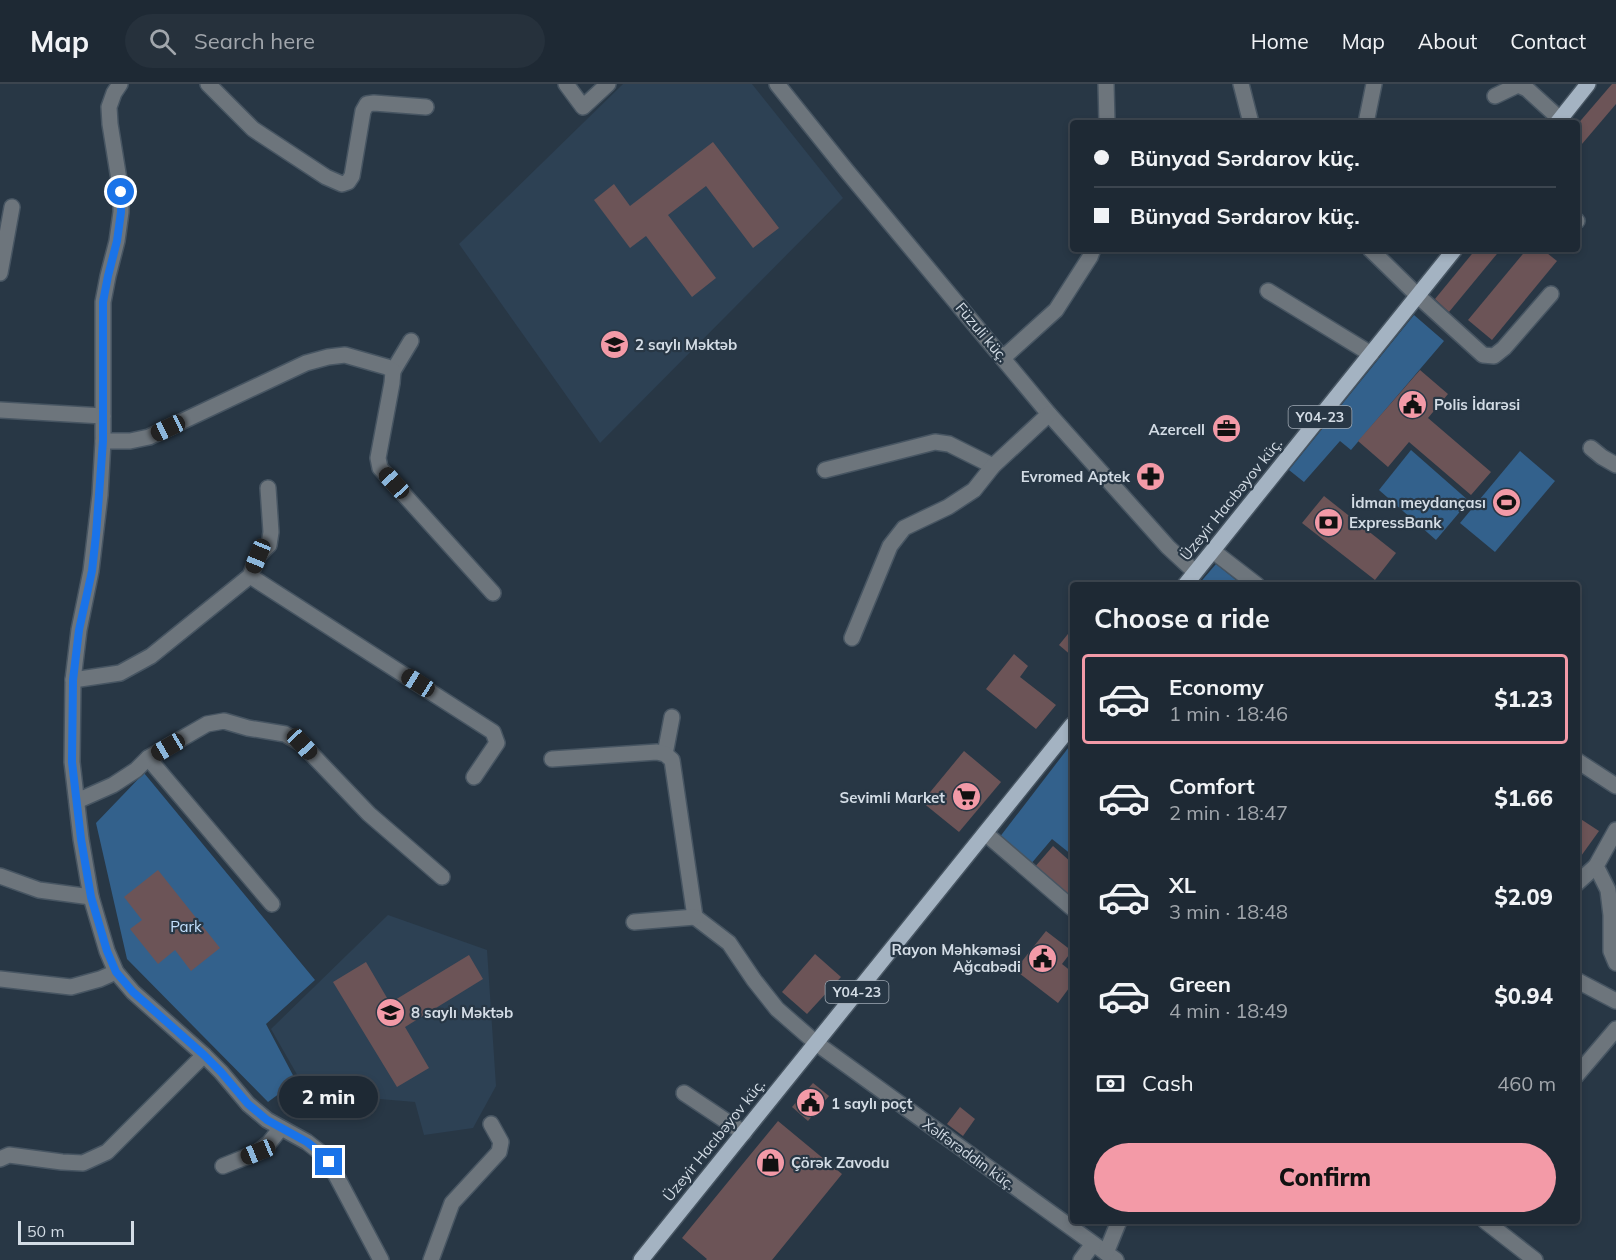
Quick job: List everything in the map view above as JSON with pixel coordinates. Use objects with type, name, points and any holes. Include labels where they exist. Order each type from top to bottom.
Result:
[{"type":"main road","points":[[1560,120],[1588,84]]},
{"type":"main road","name":"Üzeyir Hacıbəyov küç.","points":[[1187,582],[1453,252]]},
{"type":"main road","name":"Üzeyir Hacıbəyov küç.","points":[[641,1260],[1070,727]]},
{"type":"street","points":[[120,84],[109,107],[121,192],[121,212],[103,302],[103,441],[96,535],[92,571],[79,630],[73,680],[72,762],[81,839],[91,897],[107,951],[116,972],[133,992],[204,1055],[248,1104],[267,1120],[307,1142],[321,1153],[329,1162],[381,1260]]},
{"type":"street","points":[[208,84],[253,129],[326,177],[342,184],[348,182],[352,176],[363,111],[368,104],[426,107]]},
{"type":"street","points":[[566,84],[583,107],[608,84]]},
{"type":"street","name":"Füzuli küç.","points":[[777,84],[1049,414],[1168,547],[1195,572]]},
{"type":"street","points":[[1106,84],[1107,120]]},
{"type":"street","points":[[1240,84],[1250,120]]},
{"type":"street","points":[[1367,120],[1374,84]]},
{"type":"street","points":[[1495,96],[1518,85],[1527,89],[1558,120]]},
{"type":"street","points":[[0,273],[12,207]]},
{"type":"street","points":[[1003,358],[1056,309],[1092,252]]},
{"type":"street","points":[[1373,252],[1483,356],[1494,356],[1504,348],[1551,294]]},
{"type":"street","points":[[1268,291],[1371,354]]},
{"type":"street","points":[[411,341],[393,371],[378,458],[380,468],[493,593]]},
{"type":"street","points":[[103,441],[130,441],[149,437],[306,363],[328,357],[345,355],[387,367],[393,371]]},
{"type":"street","points":[[0,410],[103,416]]},
{"type":"street","points":[[852,638],[890,546],[904,528],[948,507],[974,490],[993,466],[1049,414]]},
{"type":"street","points":[[825,470],[935,442],[949,444],[993,466]]},
{"type":"street","points":[[1591,447],[1616,465]]},
{"type":"street","points":[[73,680],[120,673],[151,656],[250,576],[258,556],[269,545],[272,532],[268,488]]},
{"type":"street","points":[[1213,550],[1253,582]]},
{"type":"street","points":[[250,576],[493,732],[497,743],[474,777]]},
{"type":"street","points":[[665,754],[672,717]]},
{"type":"street","points":[[77,801],[113,786],[136,770],[148,758],[207,724],[224,721],[248,728],[285,734],[302,744],[369,814],[442,877]]},
{"type":"street","points":[[552,759],[657,752],[665,754],[672,760],[695,917]]},
{"type":"street","points":[[148,758],[272,904]]},
{"type":"street","points":[[1580,763],[1616,786]]},
{"type":"street","points":[[1580,880],[1596,866],[1616,830]]},
{"type":"street","points":[[985,833],[1070,906]]},
{"type":"street","points":[[1596,866],[1608,890],[1611,951],[1616,963]]},
{"type":"street","points":[[0,876],[39,890],[91,897]]},
{"type":"street","points":[[634,921],[695,917],[729,943],[777,1009],[816,1043]]},
{"type":"street","points":[[0,979],[71,987],[116,972]]},
{"type":"street","points":[[1580,982],[1616,1001]]},
{"type":"street","points":[[1580,1071],[1616,1029]]},
{"type":"street","name":"Xəlfərəddin küç.","points":[[816,1043],[1105,1252]]},
{"type":"street","points":[[0,1158],[9,1155],[83,1163],[108,1152],[204,1055]]},
{"type":"street","points":[[684,1093],[744,1133]]},
{"type":"street","points":[[431,1260],[452,1203],[499,1152],[501,1142],[491,1124]]},
{"type":"street","points":[[223,1166],[258,1152],[281,1128]]},
{"type":"street","points":[[1081,1260],[1105,1252],[1118,1224]]},
{"type":"street","points":[[1489,1224],[1535,1260]]},
{"type":"shaded area","name":"2 saylı Məktəb","points":[[623,84],[752,84],[843,198],[600,443],[459,244]]},
{"type":"shaded area","name":"8 saylı Məktəb","points":[[388,915],[487,950],[496,1086],[473,1128],[424,1135],[415,1102],[356,1097],[323,1120],[271,1029]]},
{"type":"green space","points":[[1414,315],[1444,341],[1351,450],[1340,441],[1304,482],[1289,470]]},
{"type":"green space","points":[[1411,450],[1469,501],[1436,540],[1379,490]]},
{"type":"green space","name":"İdman meydançası","points":[[1520,451],[1555,481],[1495,552],[1460,523]]},
{"type":"green space","points":[[1216,564],[1238,582],[1201,582]]},
{"type":"green space","points":[[1070,746],[1070,853],[1052,839],[1030,865],[999,838]]},
{"type":"green space","name":"Park","points":[[144,773],[315,980],[266,1024],[296,1081],[268,1102],[127,959],[96,823]]},
{"type":"building","points":[[1612,84],[1616,84],[1616,104],[1580,146],[1580,121]]},
{"type":"building","points":[[713,142],[779,228],[753,248],[706,186],[668,215],[716,278],[692,297],[646,236],[630,248],[594,200],[614,184],[630,206]]},
{"type":"building","points":[[1474,252],[1499,252],[1449,312],[1435,299]]},
{"type":"building","points":[[1525,252],[1546,252],[1557,261],[1492,340],[1468,320]]},
{"type":"building","points":[[1420,370],[1448,394],[1428,418],[1491,472],[1471,495],[1409,442],[1388,467],[1358,441]]},
{"type":"building","points":[[1324,496],[1396,553],[1375,580],[1302,523]]},
{"type":"building","points":[[1070,631],[1070,654],[1059,645]]},
{"type":"building","points":[[1014,654],[1028,666],[1020,677],[1056,705],[1036,729],[986,689]]},
{"type":"building","points":[[964,751],[1001,782],[959,832],[922,802]]},
{"type":"building","points":[[1580,819],[1599,831],[1580,857]]},
{"type":"building","points":[[1053,846],[1070,861],[1070,898],[1034,868]]},
{"type":"building","points":[[158,870],[220,948],[191,971],[175,950],[158,964],[130,929],[142,920],[124,897]]},
{"type":"building","points":[[1046,931],[1070,949],[1070,954],[1062,964],[1070,970],[1070,987],[1058,1003],[1015,970]]},
{"type":"building","points":[[815,954],[841,977],[807,1014],[782,992]]},
{"type":"building","points":[[469,955],[483,979],[405,1027],[429,1068],[397,1087],[333,982],[366,962],[390,1003]]},
{"type":"building","points":[[813,1083],[829,1096],[808,1121],[792,1107]]},
{"type":"building","points":[[960,1107],[975,1119],[963,1136],[947,1124]]},
{"type":"building","points":[[778,1121],[842,1174],[772,1260],[706,1260],[682,1238]]},
{"type":"place","name":"2 saylı Məktəb","points":[[614,344]]},
{"type":"place","name":"Polis İdarəsi","points":[[1413,404]]},
{"type":"place","name":"Azercell","points":[[1226,429]]},
{"type":"place","name":"Evromed Aptek","points":[[1151,476]]},
{"type":"place","name":"İdman meydançası","points":[[1507,502]]},
{"type":"place","name":"ExpressBank","points":[[1328,522]]},
{"type":"place","name":"Sevimli Market","points":[[966,797]]},
{"type":"place","name":"Rayon Məhkəməsi Ağcabədi","points":[[1042,958]]},
{"type":"place","name":"8 saylı Məktəb","points":[[390,1012]]},
{"type":"place","name":"1 saylı poçt","points":[[810,1103]]},
{"type":"place","name":"Çörək Zavodu","points":[[770,1162]]},
{"type":"route","points":[[121,192],[117,241],[103,302],[103,441],[100,495],[92,571],[79,630],[73,680],[72,762],[81,839],[91,897],[107,951],[116,972],[133,992],[204,1055],[248,1104],[267,1120],[307,1142],[329,1162]]}]
